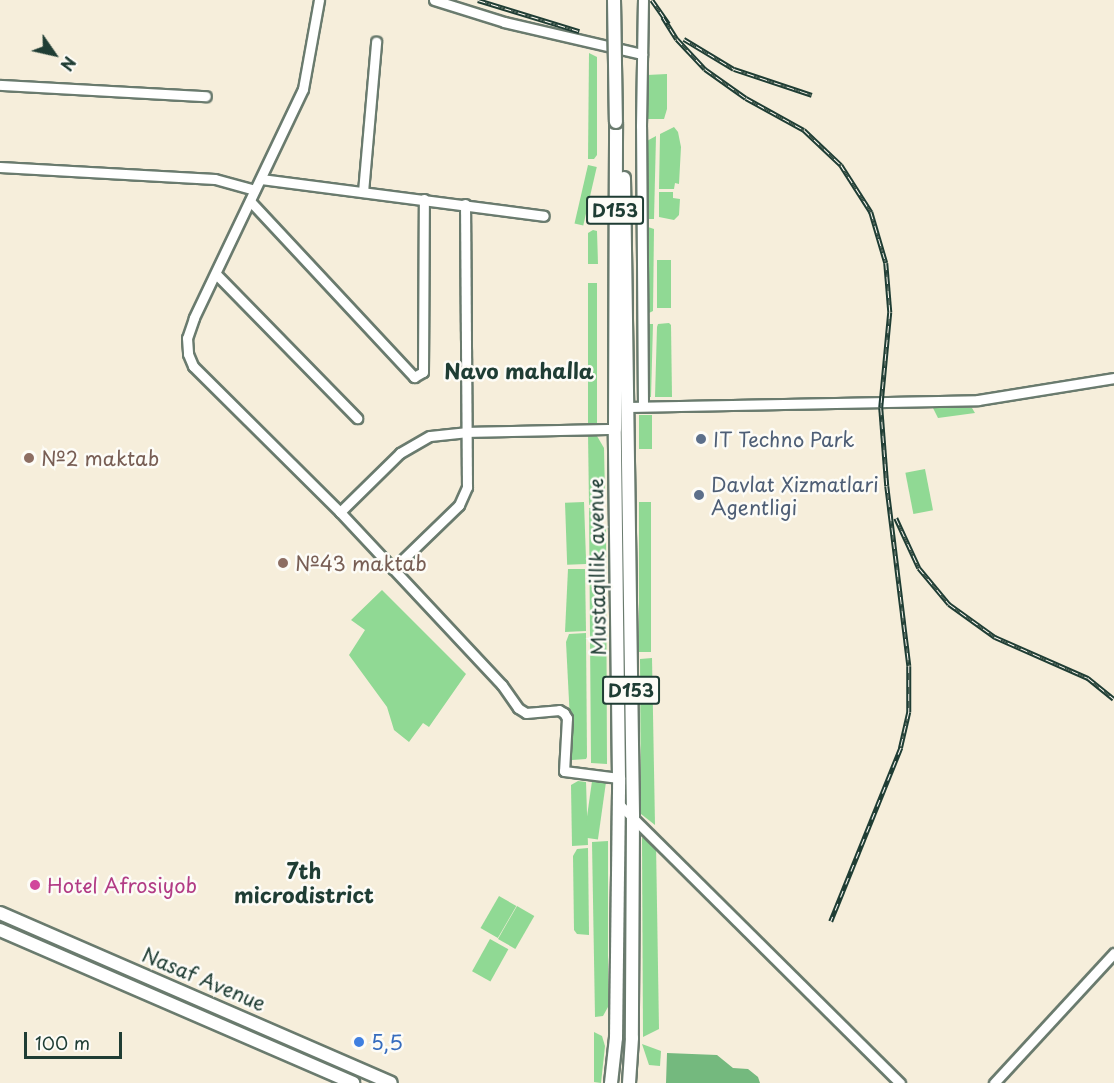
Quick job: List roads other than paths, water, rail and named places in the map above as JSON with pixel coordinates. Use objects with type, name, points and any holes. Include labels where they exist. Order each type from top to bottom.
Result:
[{"type":"main road","name":"D153","points":[[614,0],[619,122]]},
{"type":"main road","name":"D153","points":[[619,122],[621,0]]},
{"type":"main road","name":"Mustaqillik avenue","points":[[619,122],[620,311],[615,429],[626,778],[633,817],[632,1038],[628,1083]]},
{"type":"main road","name":"Mustaqillik avenue","points":[[611,1083],[616,1038],[619,804],[626,778],[628,407],[620,311]]},
{"type":"main road","name":"Nasaf Avenue","points":[[0,913],[391,1083]]},
{"type":"main road","name":"Nasaf Avenue","points":[[0,930],[353,1083]]},
{"type":"street","points":[[319,0],[303,89],[187,338],[188,354],[193,366],[340,512],[502,685],[518,708],[526,713],[559,710],[564,713],[567,718],[564,771],[626,778]]},
{"type":"street","points":[[434,0],[504,22],[642,54]]},
{"type":"street","points":[[643,0],[643,406]]},
{"type":"street","points":[[363,192],[376,42]]},
{"type":"street","points":[[0,85],[206,96]]},
{"type":"street","points":[[0,167],[215,179],[255,190]]},
{"type":"street","points":[[261,179],[544,216]]},
{"type":"street","points":[[250,201],[414,377],[423,372],[424,200]]},
{"type":"street","points":[[393,569],[459,505],[467,487],[465,204]]},
{"type":"street","points":[[216,274],[357,418]]},
{"type":"street","points":[[628,407],[978,400],[1114,378]]},
{"type":"street","points":[[340,512],[400,453],[430,436],[468,432],[615,429]]},
{"type":"street","points":[[619,804],[900,1083]]},
{"type":"street","points":[[994,1083],[1114,953]]},
{"type":"railway","points":[[478,0],[579,31]]},
{"type":"railway","points":[[652,0],[669,24]]},
{"type":"railway","points":[[663,17],[677,39],[705,69],[746,98],[804,130],[841,165],[871,212],[886,263],[890,312],[881,408],[887,486],[909,666],[909,712],[901,748],[831,921]]},
{"type":"railway","points":[[684,39],[734,69],[812,95]]},
{"type":"railway","points":[[896,518],[919,568],[949,604],[995,637],[1088,678],[1114,699]]},
{"type":"place","name":"IT Techno Park","points":[[701,439]]},
{"type":"place","name":"№2 maktab","points":[[29,458]]},
{"type":"place","name":"Davlat Xizmatlari Agentligi","points":[[699,495]]},
{"type":"place","name":"№43 maktab","points":[[283,563]]},
{"type":"place","name":"Hotel Afrosiyob","points":[[35,885]]},
{"type":"place","name":"5,5","points":[[359,1042]]},
{"type":"district","name":"Navo mahalla","points":[[519,370]]},
{"type":"district","name":"7th microdistrict","points":[[304,882]]}]
